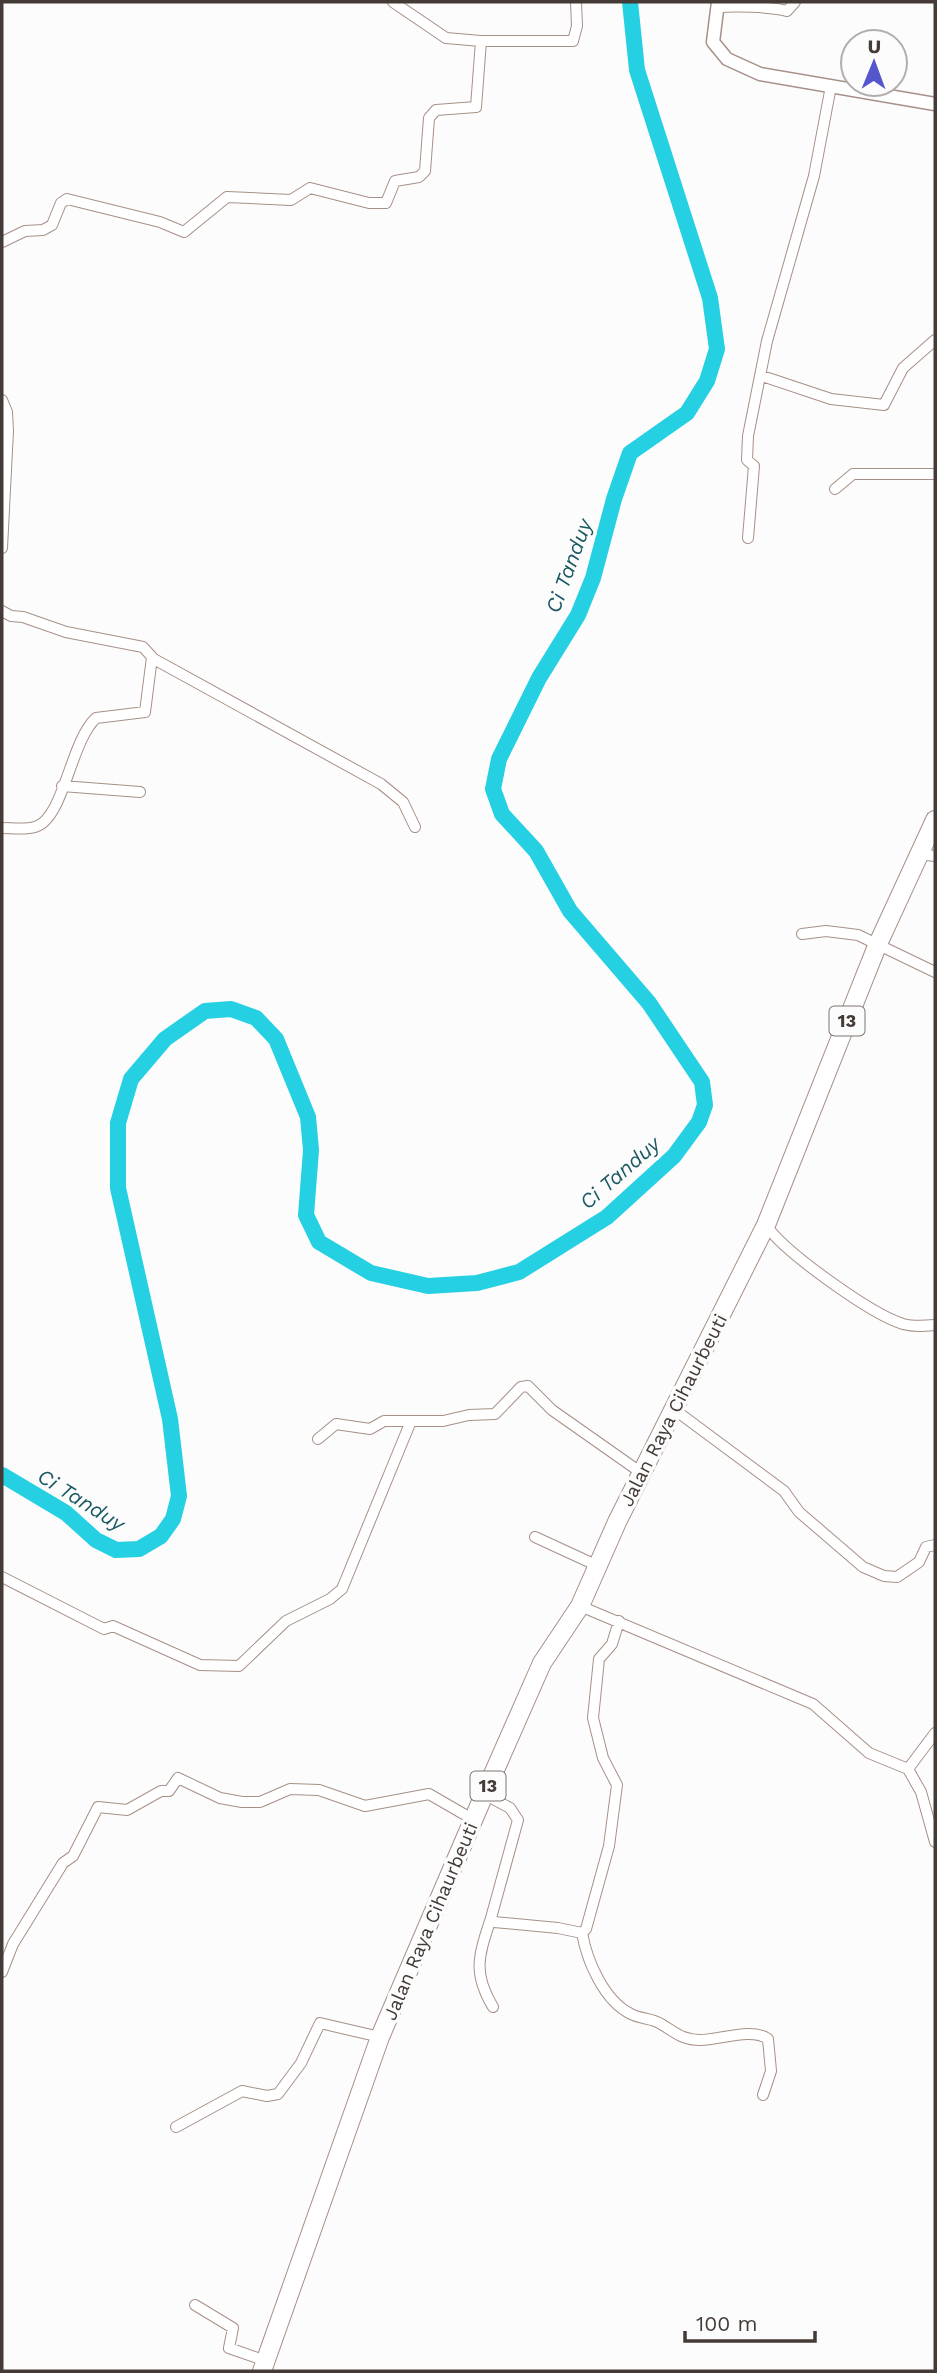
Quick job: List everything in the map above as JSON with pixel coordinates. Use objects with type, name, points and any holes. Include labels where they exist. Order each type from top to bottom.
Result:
[{"type":"highway","name":"13","points":[[766,1225],[877,946],[927,855],[935,820]]},
{"type":"highway","name":"Jalan Raya Cihaurbeuti","points":[[264,2366],[380,2038],[484,1794],[542,1663],[580,1606],[617,1522],[676,1410],[766,1225]]},
{"type":"main road","points":[[717,5],[713,42],[727,59],[760,74],[935,104]]},
{"type":"street","points":[[393,2],[446,38],[481,41],[573,41],[577,26],[576,2]]},
{"type":"street","points":[[717,5],[764,10],[775,7],[787,11],[796,2]]},
{"type":"street","points":[[2,242],[25,231],[43,230],[52,225],[61,203],[67,199],[160,222],[184,232],[227,197],[291,200],[310,188],[369,203],[386,203],[395,181],[419,177],[425,171],[429,118],[436,110],[476,107],[481,41]]},
{"type":"street","points":[[748,538],[754,466],[747,460],[746,451],[768,337],[814,177],[831,86]]},
{"type":"street","points":[[762,376],[831,399],[884,405],[903,368],[935,340]]},
{"type":"street","points":[[2,400],[7,412],[2,548]]},
{"type":"street","points":[[835,489],[853,474],[935,474]]},
{"type":"street","points":[[2,613],[66,632],[143,647],[152,658],[381,784],[403,802],[415,827]]},
{"type":"street","points":[[2,828],[36,827],[46,822],[57,805],[77,746],[90,724],[100,716],[145,712],[152,658]]},
{"type":"street","points":[[62,786],[140,792]]},
{"type":"street","points":[[802,934],[843,932],[858,935],[935,972]]},
{"type":"street","points":[[766,1225],[805,1261],[864,1304],[900,1323],[914,1326],[935,1325]]},
{"type":"street","points":[[318,1439],[333,1424],[370,1429],[384,1421],[443,1422],[470,1415],[495,1414],[521,1387],[528,1386],[552,1410],[643,1474]]},
{"type":"street","points":[[676,1410],[784,1491],[800,1512],[863,1567],[884,1576],[897,1577],[919,1562],[926,1547],[935,1545]]},
{"type":"street","points":[[2,1577],[82,1620],[103,1628],[113,1626],[195,1663],[239,1666],[286,1621],[330,1599],[342,1589],[411,1421]]},
{"type":"street","points":[[535,1537],[598,1566]]},
{"type":"street","points":[[580,1606],[813,1704],[869,1754],[908,1769],[921,1792],[935,1842]]},
{"type":"street","points":[[582,1933],[586,1929],[609,1846],[617,1785],[603,1758],[593,1718],[599,1660],[612,1644],[620,1621]]},
{"type":"street","points":[[908,1769],[935,1733]]},
{"type":"street","points":[[2,1972],[13,1944],[63,1863],[73,1856],[98,1807],[127,1810],[161,1791],[169,1791],[178,1778],[220,1798],[242,1802],[260,1802],[290,1789],[319,1790],[365,1806],[429,1794],[474,1819]]},
{"type":"street","points":[[484,1794],[510,1808],[518,1820],[478,1973],[480,1986],[493,2007]]},
{"type":"street","points":[[491,1918],[494,1922],[582,1933]]},
{"type":"street","points":[[582,1933],[585,1954],[594,1975],[627,2013],[664,2025],[680,2037],[699,2040],[757,2033],[768,2039],[771,2071],[763,2095]]},
{"type":"street","points":[[176,2127],[242,2091],[267,2096],[278,2094],[301,2063],[320,2023],[380,2038]]},
{"type":"street","points":[[195,2305],[233,2328],[229,2348],[264,2366]]},
{"type":"waterway","name":"Ci Tanduy","points":[[2,1475],[66,1513],[96,1540],[116,1550],[139,1549],[161,1536],[173,1519],[179,1496],[170,1419],[118,1188],[118,1123],[131,1079],[165,1039],[205,1011],[231,1009],[256,1018],[276,1039],[308,1117],[311,1150],[306,1215],[319,1242],[371,1273],[428,1286],[477,1283],[519,1272],[607,1217],[674,1156],[699,1122],[705,1105],[702,1082],[649,1003],[570,911],[536,851],[502,814],[493,789],[499,759],[539,678],[578,615],[593,578],[614,499],[630,453],[687,413],[707,381],[717,349],[710,298],[637,70],[630,2]]}]
